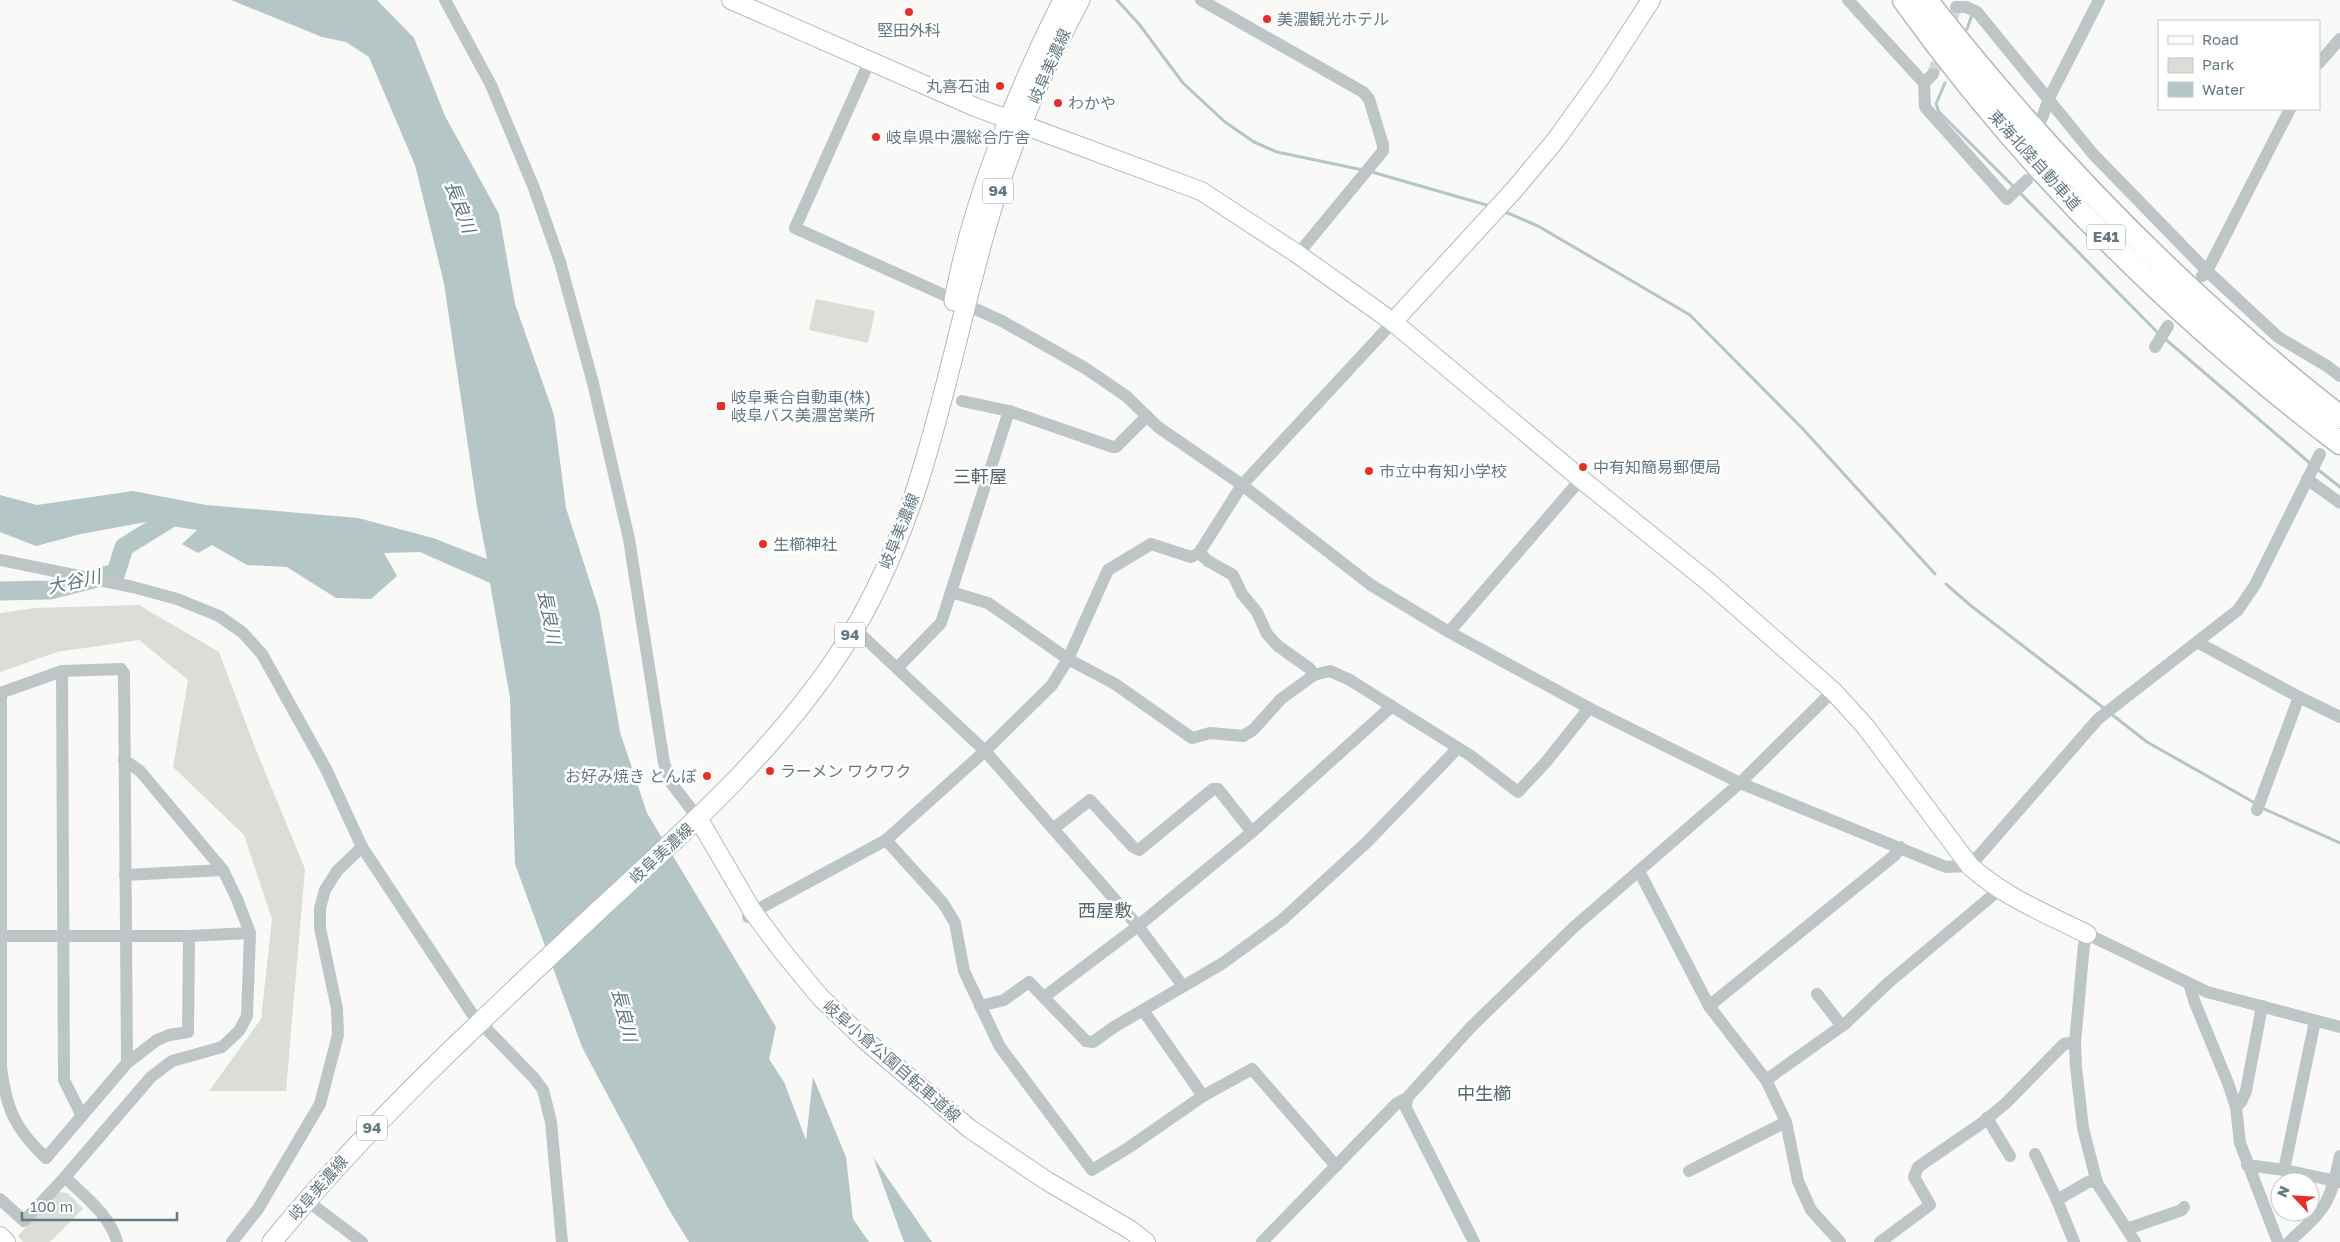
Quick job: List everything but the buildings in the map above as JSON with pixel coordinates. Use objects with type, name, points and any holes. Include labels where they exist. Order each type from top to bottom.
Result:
[{"type":"highway","points":[[1895,0],[1962,78]]},
{"type":"highway","name":"東海北陸自動車道","points":[[1904,0],[1962,78],[2086,218],[2147,278],[2278,394],[2340,443]]},
{"type":"highway","name":"東海北陸自動車道","points":[[1926,0],[1974,62],[2038,124],[2100,202],[2184,282],[2299,385],[2340,417]]},
{"type":"highway","points":[[1934,0],[2038,124]]},
{"type":"main road","name":"岐阜美濃線","points":[[272,1242],[306,1200],[358,1142],[494,1008],[698,818],[758,758],[807,698],[854,628],[890,556],[918,483],[944,392],[960,301],[967,244],[1064,0]]},
{"type":"main road","name":"岐阜美濃線","points":[[1016,122],[1080,0]]},
{"type":"street","points":[[445,0],[491,85],[534,188],[560,262],[593,383],[629,539],[664,763],[672,784],[698,818]]},
{"type":"street","points":[[731,0],[1016,122],[1202,191],[1296,253],[1393,322],[1581,479],[1711,584],[1833,690],[1864,726],[1970,866],[1999,890],[2207,992],[2340,1027]]},
{"type":"street","points":[[1201,0],[1363,92],[1369,99],[1383,144],[1382,151],[1303,248],[1296,253]]},
{"type":"street","points":[[751,915],[886,840],[1046,693],[1068,659],[1108,570],[1152,544],[1191,557],[1199,553],[1242,485],[1393,322],[1555,141],[1651,0]]},
{"type":"street","points":[[1848,0],[1929,78],[1925,107],[2008,199],[2024,182]]},
{"type":"street","points":[[2038,124],[2049,98],[2099,0]]},
{"type":"street","points":[[1971,8],[2049,98],[2093,154],[2205,274],[2278,337],[2327,366],[2340,376]]},
{"type":"street","points":[[2320,62],[2340,39]]},
{"type":"street","points":[[870,60],[795,228],[1002,320],[1085,368],[1126,396],[1158,427],[1242,485],[1371,585],[1449,632],[1588,708],[1740,783],[1946,867],[1970,866],[2098,719],[2238,610],[2255,585],[2319,455]]},
{"type":"street","points":[[2205,274],[2289,110]]},
{"type":"street","points":[[2156,345],[2167,329]]},
{"type":"street","points":[[962,401],[1009,411],[1113,447],[1116,447],[1147,416]]},
{"type":"street","points":[[897,668],[941,623],[1009,411]]},
{"type":"street","points":[[2308,477],[2340,502]]},
{"type":"street","points":[[1449,632],[1581,479]]},
{"type":"street","points":[[1199,553],[1208,561],[1234,576],[1242,594],[1258,612],[1267,634],[1278,646],[1314,675]]},
{"type":"street","points":[[0,560],[129,586],[177,599],[210,612],[242,632],[262,654],[326,769],[362,848],[480,1022],[534,1078],[542,1090],[551,1122],[562,1242]]},
{"type":"street","points":[[951,592],[988,603],[1068,659],[1115,684],[1192,738],[1210,732],[1243,736],[1253,730],[1281,699],[1314,675],[1330,671],[1350,680],[1458,748],[1518,792],[1546,762],[1588,708]]},
{"type":"street","points":[[854,628],[985,751],[1138,926],[1182,986]]},
{"type":"street","points":[[2197,642],[2340,717]]},
{"type":"street","points":[[127,1063],[124,673],[121,668],[62,671],[0,693],[1,1066],[7,1104],[28,1140],[46,1158],[127,1063],[146,1046],[169,1035],[188,1032],[189,936]]},
{"type":"street","points":[[62,671],[64,1080],[82,1116]]},
{"type":"street","points":[[1262,1242],[1397,1103],[1407,1098],[1478,1020],[1574,926],[1740,783],[1833,690]]},
{"type":"street","points":[[2259,807],[2299,697]]},
{"type":"street","points":[[1044,997],[1138,926],[1252,832],[1392,706]]},
{"type":"street","points":[[980,1006],[1004,1000],[1029,982],[1086,1041],[1093,1042],[1182,986],[1223,963],[1282,920],[1367,842],[1458,748]]},
{"type":"street","points":[[0,1199],[24,1222],[151,1077],[163,1066],[181,1058],[222,1047],[239,1031],[247,1016],[250,933],[223,870],[140,772],[124,760]]},
{"type":"street","points":[[1053,829],[1090,800],[1133,847],[1139,850],[1213,790],[1218,789],[1252,832]]},
{"type":"street","name":"岐阜小倉公園自転車道線","points":[[698,818],[751,915],[820,997],[919,1087],[970,1130],[1047,1181],[1129,1228],[1146,1242]]},
{"type":"street","points":[[886,840],[943,903],[955,924],[964,971],[1000,1047],[1092,1170],[1203,1096],[1252,1069],[1336,1166]]},
{"type":"street","points":[[1709,1006],[1895,855],[1900,847]]},
{"type":"street","points":[[232,1242],[258,1209],[320,1104],[338,1035],[337,1009],[320,928],[320,908],[325,890],[337,871],[362,848]]},
{"type":"street","points":[[125,874],[223,870]]},
{"type":"street","points":[[1639,871],[1709,1006],[1766,1080],[1786,1122],[1798,1181],[1811,1210],[1840,1242]]},
{"type":"street","points":[[1766,1080],[1842,1026],[1888,983],[1999,890]]},
{"type":"street","points":[[0,936],[189,936],[250,933]]},
{"type":"street","points":[[2087,934],[2084,945],[2076,1042],[2076,1067],[2083,1128],[2097,1181],[2135,1242]]},
{"type":"street","points":[[2189,984],[2228,1083],[2236,1107],[2240,1143],[2247,1166],[2278,1242]]},
{"type":"street","points":[[1818,994],[1842,1026]]},
{"type":"street","points":[[2236,1107],[2241,1102],[2246,1091],[2262,1006]]},
{"type":"street","points":[[1143,1010],[1203,1096]]},
{"type":"street","points":[[2284,1170],[2315,1021]]},
{"type":"street","points":[[1880,1242],[1930,1205],[1914,1177],[1918,1167],[2006,1103],[2064,1044],[2076,1042]]},
{"type":"street","points":[[1407,1098],[1406,1108],[1474,1242]]},
{"type":"street","points":[[1987,1118],[2010,1156]]},
{"type":"street","points":[[1689,1171],[1786,1122]]},
{"type":"street","points":[[2035,1154],[2074,1242]]},
{"type":"street","points":[[2289,1242],[2325,1206],[2337,1181],[2340,1156]]},
{"type":"street","points":[[2247,1166],[2284,1170],[2337,1181]]},
{"type":"street","points":[[65,1177],[97,1209],[115,1232],[117,1242]]},
{"type":"street","points":[[2056,1200],[2088,1182],[2097,1181]]},
{"type":"street","points":[[306,1200],[362,1242]]},
{"type":"street","points":[[2128,1229],[2182,1210],[2184,1207]]},
{"type":"street","points":[[0,1236],[6,1242]]},
{"type":"green space","points":[[816,299],[875,311],[868,343],[809,330]]},
{"type":"green space","points":[[139,605],[219,652],[256,750],[305,869],[286,1091],[209,1091],[261,1019],[272,919],[244,835],[173,767],[188,680],[139,640],[57,652],[0,672],[0,613],[35,608]]},
{"type":"green space","points":[[58,1192],[68,1193],[83,1209],[50,1242],[23,1242],[18,1236]]},
{"type":"water","name":"長良川","points":[[231,0],[377,0],[414,38],[445,116],[499,214],[515,304],[554,415],[566,508],[599,610],[620,732],[647,813],[776,1027],[769,1059],[784,1082],[806,1140],[813,1077],[846,1157],[853,1219],[869,1242],[689,1242],[668,1208],[582,1047],[515,864],[510,698],[490,583],[420,552],[384,553],[397,576],[371,599],[336,598],[287,567],[247,565],[212,545],[198,553],[182,544],[197,530],[146,522],[81,534],[36,546],[0,532],[0,495],[37,505],[133,491],[206,505],[358,518],[433,538],[487,559],[477,507],[444,283],[415,165],[369,57],[346,42],[322,37]]},
{"type":"water","points":[[873,1157],[932,1242],[904,1242]]},
{"type":"waterway","points":[[1117,0],[1139,24],[1183,83],[1225,122],[1254,142],[1277,152],[1363,170]]},
{"type":"waterway","points":[[1967,29],[1973,12]]},
{"type":"waterway","points":[[1945,83],[1936,104],[1939,112],[2015,188]]},
{"type":"waterway","points":[[1372,172],[1490,206]]},
{"type":"waterway","points":[[2020,193],[2159,334]]},
{"type":"waterway","points":[[1503,211],[1538,226],[1690,315],[1802,428],[1935,574]]},
{"type":"waterway","points":[[2164,338],[2311,464]]},
{"type":"waterway","points":[[2316,468],[2340,487]]},
{"type":"waterway","name":"大谷川","points":[[0,591],[50,590],[116,573],[124,547],[179,513]]},
{"type":"waterway","points":[[1946,584],[1970,605],[2105,709]]},
{"type":"waterway","points":[[2110,713],[2147,742],[2255,803]]},
{"type":"waterway","points":[[2262,808],[2340,843]]},
{"type":"tunnel","points":[[1933,74],[1956,7]]},
{"type":"place","name":"堅田外科","points":[[909,12]]},
{"type":"place","name":"美濃観光ホテル","points":[[1267,19]]},
{"type":"place","name":"丸喜石油","points":[[1000,86]]},
{"type":"place","name":"わかや","points":[[1058,103]]},
{"type":"place","name":"岐阜県中濃総合庁舎","points":[[876,137]]},
{"type":"place","name":"岐阜乗合自動車(株) 岐阜バス美濃営業所","points":[[721,406]]},
{"type":"place","name":"中有知簡易郵便局","points":[[1583,467]]},
{"type":"place","name":"市立中有知小学校","points":[[1369,471]]},
{"type":"place","name":"生櫛神社","points":[[763,544]]},
{"type":"place","name":"ラーメン ワクワク","points":[[770,771]]},
{"type":"place","name":"お好み焼き とんぼ","points":[[707,776]]},
{"type":"district","name":"三軒屋","points":[[980,477]]},
{"type":"district","name":"西屋敷","points":[[1105,911]]},
{"type":"district","name":"中生櫛","points":[[1484,1094]]}]
